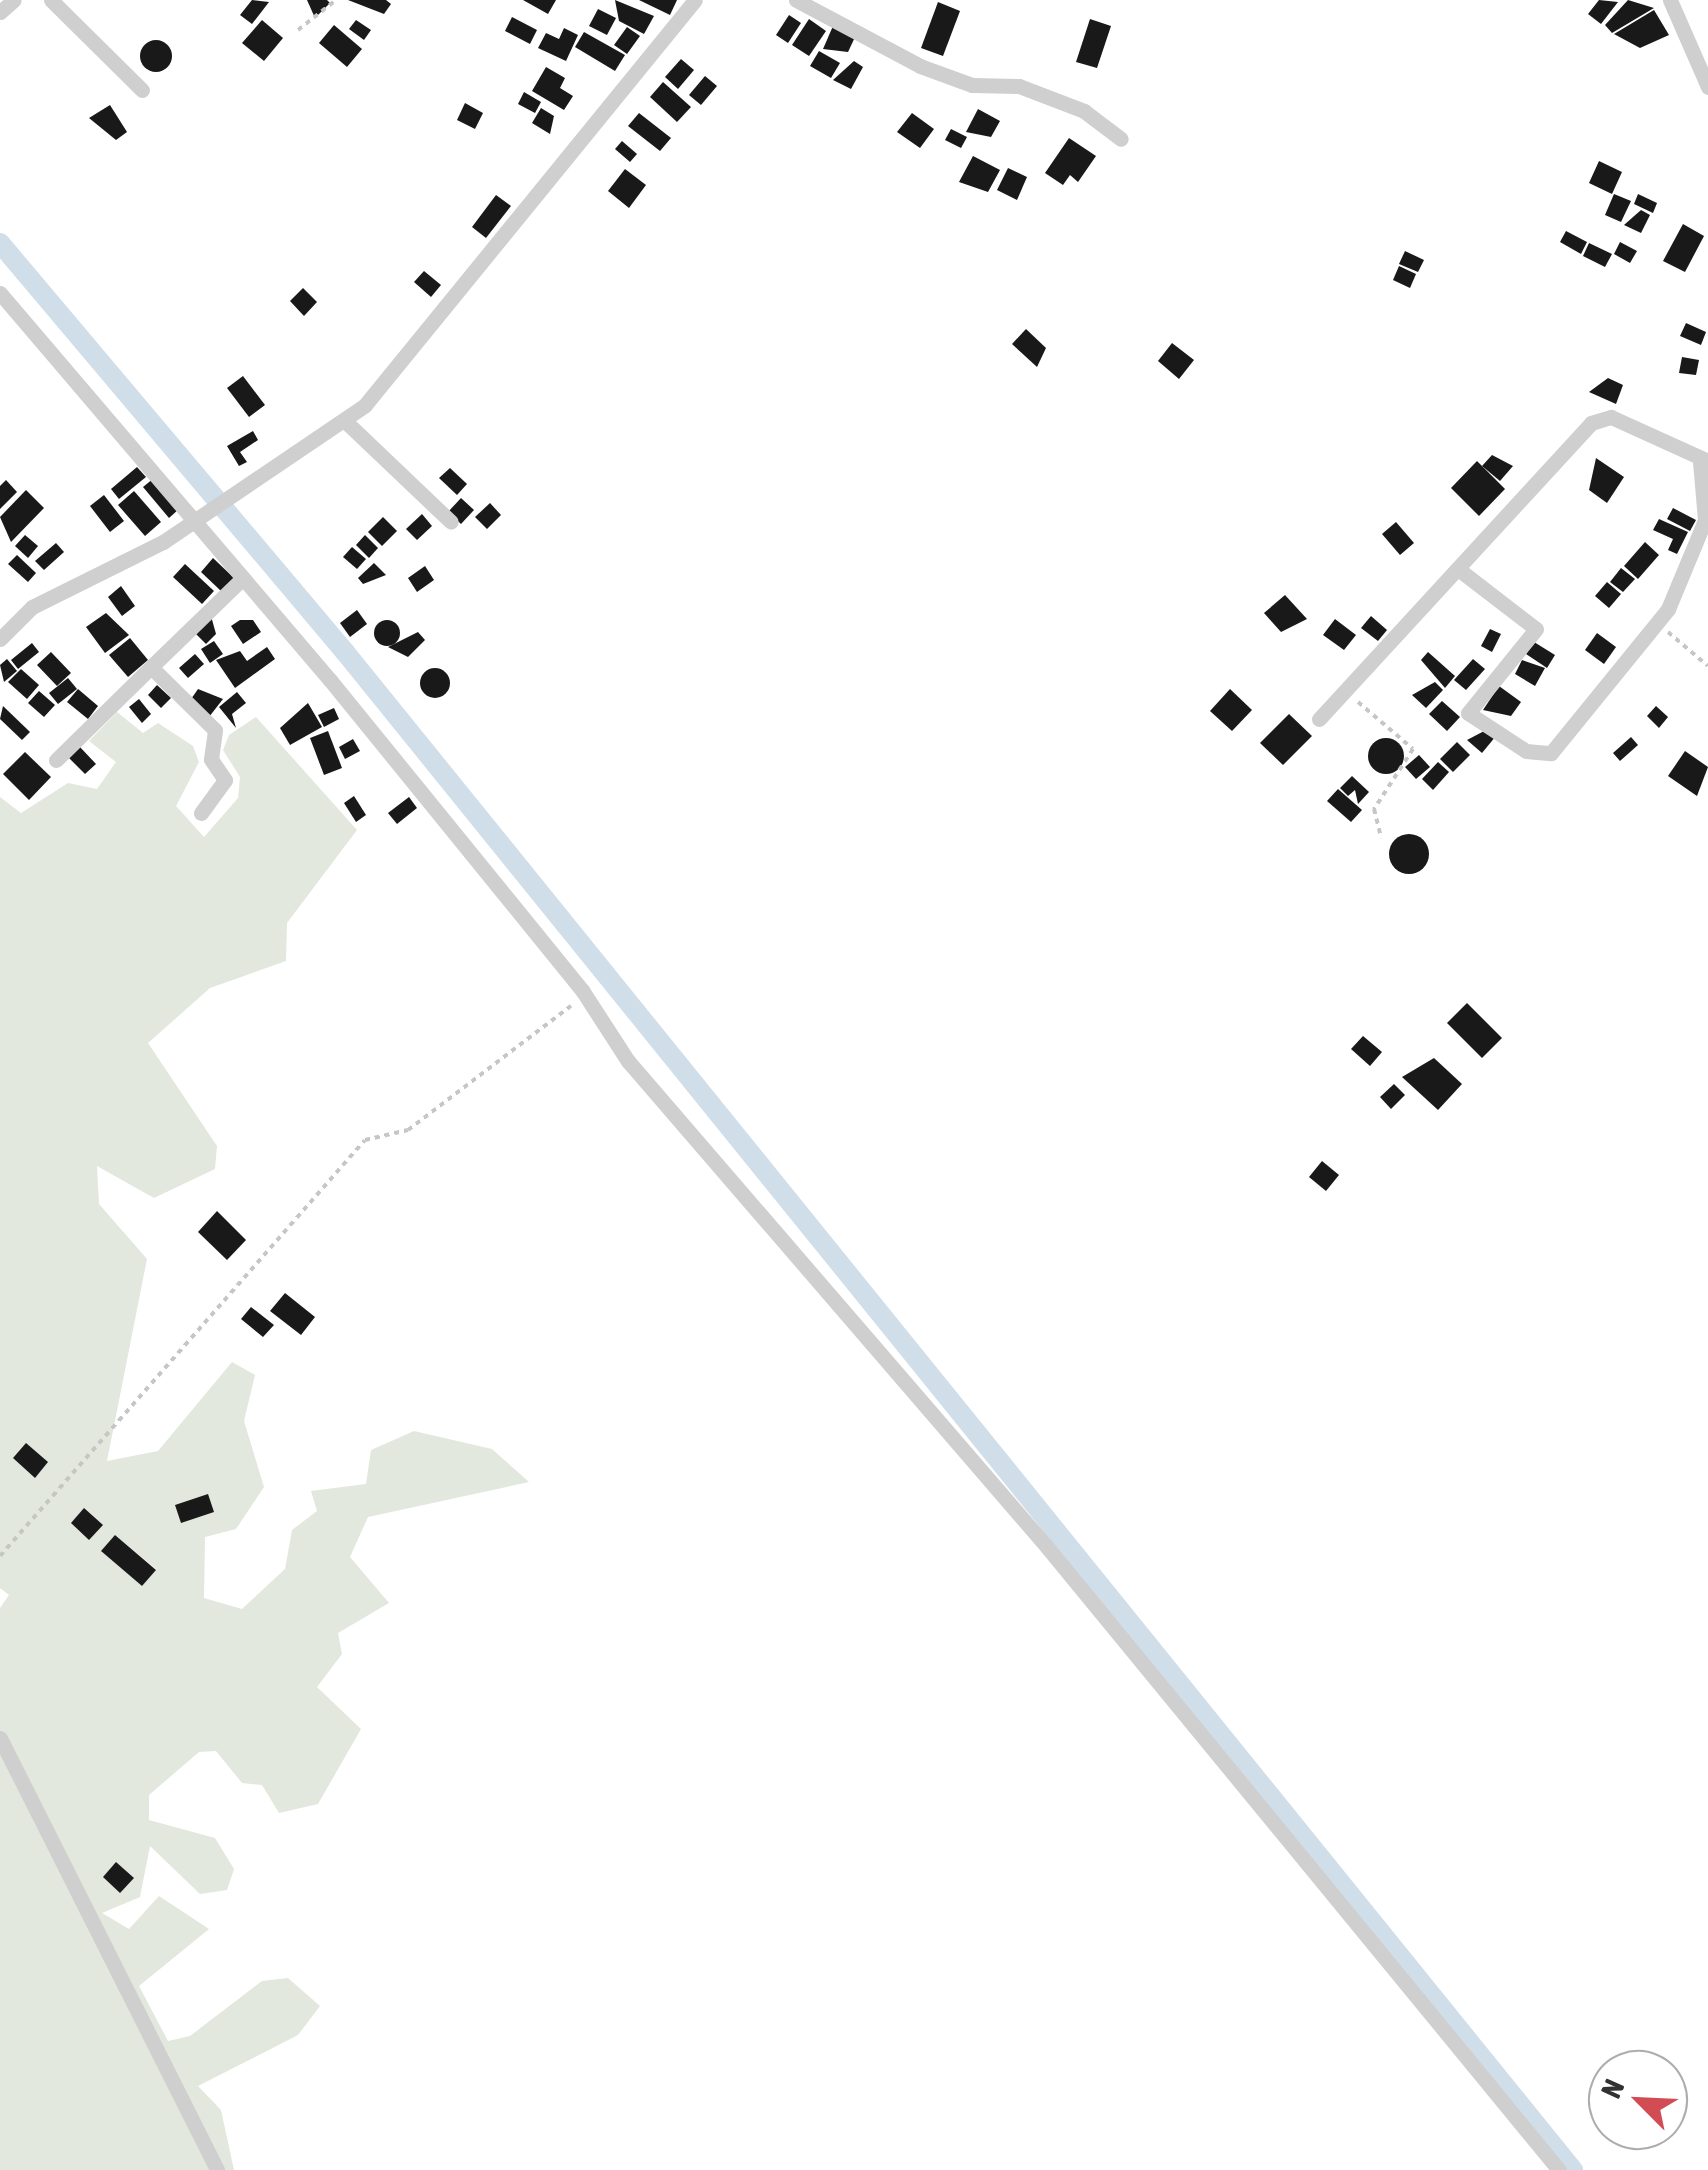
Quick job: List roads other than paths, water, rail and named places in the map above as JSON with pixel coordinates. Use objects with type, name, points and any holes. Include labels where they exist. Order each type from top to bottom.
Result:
[{"type":"street","points":[[0,12],[14,0]]},
{"type":"street","points":[[51,0],[142,90]]},
{"type":"street","points":[[0,639],[32,607],[243,492],[345,421],[467,288],[695,0]]},
{"type":"street","points":[[796,0],[920,66],[972,85],[1019,86],[1084,111],[1121,140]]},
{"type":"street","points":[[1670,0],[1708,86]]},
{"type":"street","points":[[0,293],[202,514],[244,578],[582,990],[628,1061],[1048,1547],[1558,2170]]},
{"type":"street","points":[[1318,719],[1462,572],[1591,423],[1612,417],[1675,442],[1704,462],[1705,520],[1657,622],[1550,753],[1526,751],[1468,713],[1536,628],[1462,572]]},
{"type":"street","points":[[345,421],[450,522]]},
{"type":"street","points":[[56,760],[244,578]]},
{"type":"street","points":[[151,667],[215,730],[211,758],[225,780],[201,813]]},
{"type":"street","points":[[0,1738],[218,2170]]},
{"type":"waterway","points":[[0,243],[345,652],[1573,2170]]}]
